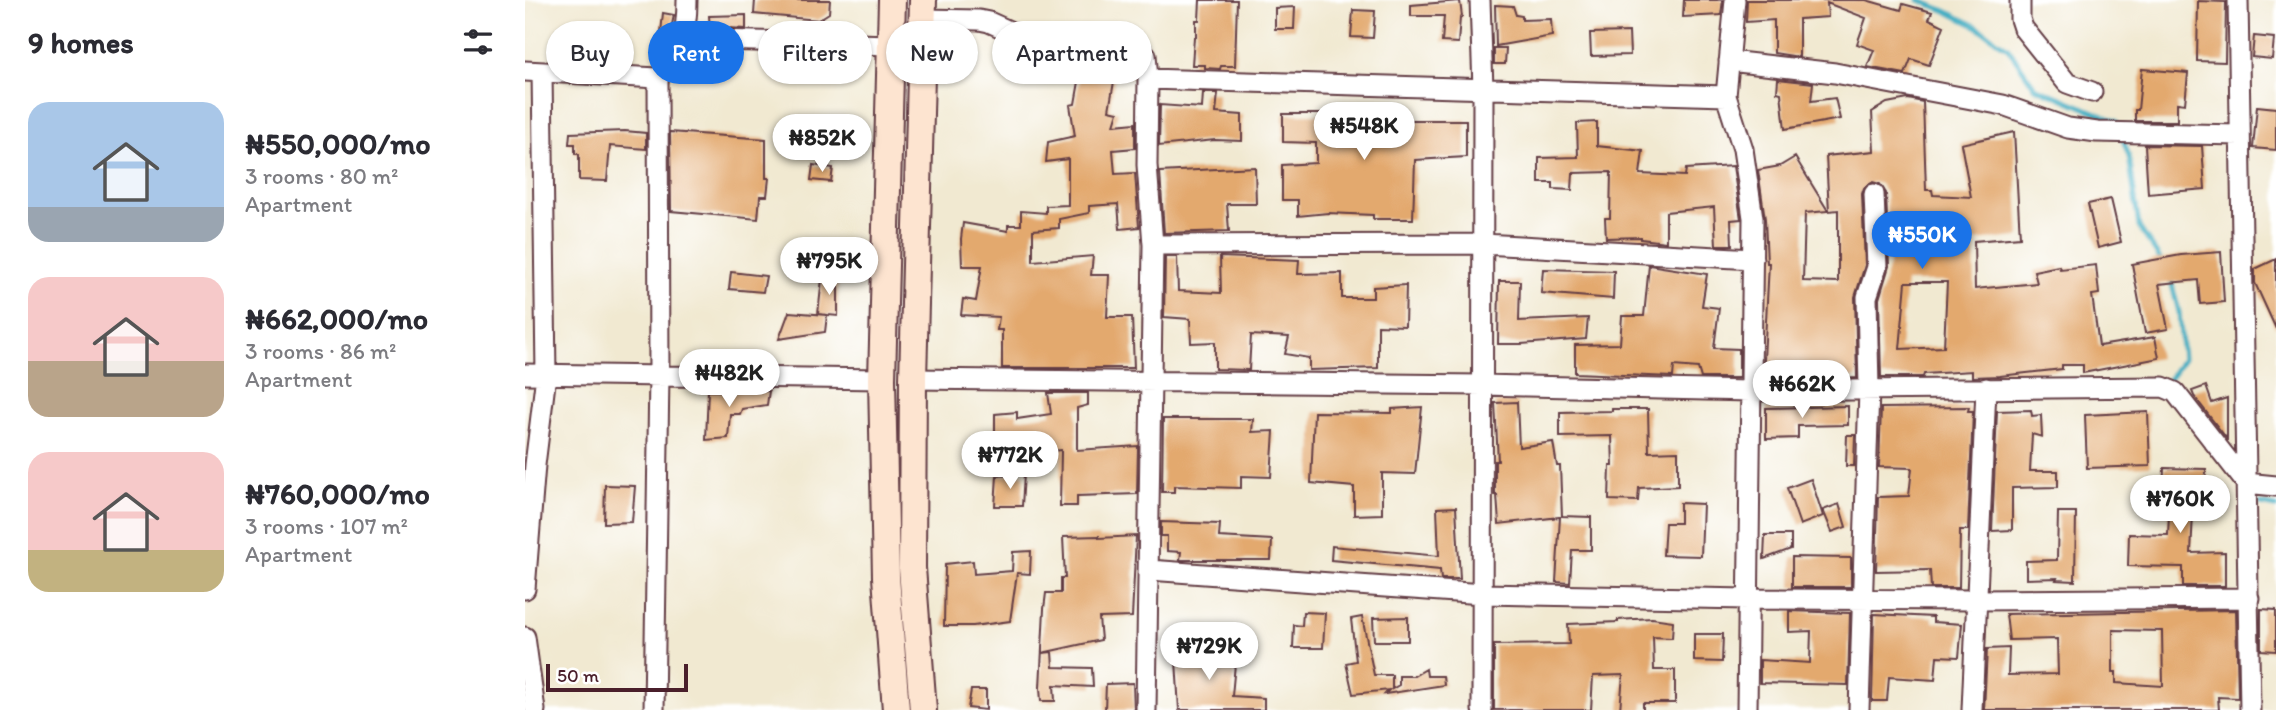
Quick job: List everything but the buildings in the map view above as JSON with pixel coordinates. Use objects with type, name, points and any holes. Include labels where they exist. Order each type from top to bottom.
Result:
[{"type":"street","points":[[687,0],[687,21]]},
{"type":"street","points":[[892,0],[892,21]]},
{"type":"street","points":[[1480,0],[1483,89],[1482,710]]},
{"type":"street","points":[[1735,0],[1726,96],[1746,166],[1753,218],[1747,710]]},
{"type":"street","points":[[2020,0],[2023,28],[2067,83],[2092,92]]},
{"type":"street","points":[[2238,0],[2250,710]]},
{"type":"street","points":[[923,710],[912,568],[913,379],[923,9],[992,23]]},
{"type":"street","points":[[744,40],[886,45]]},
{"type":"street","points":[[1729,61],[1835,73],[2003,105],[2068,128],[2111,134],[2239,135]]},
{"type":"street","points":[[525,589],[535,465],[546,375],[534,71],[648,77]]},
{"type":"street","points":[[1152,79],[1726,96]]},
{"type":"street","points":[[654,710],[659,375],[658,84]]},
{"type":"street","points":[[890,84],[882,379],[886,577],[896,710]]},
{"type":"street","points":[[1146,710],[1153,245],[1146,135],[1148,84]]},
{"type":"street","points":[[1860,710],[1869,389],[1867,297],[1877,267],[1874,194]]},
{"type":"street","points":[[1153,245],[1483,244],[1753,259]]},
{"type":"street","points":[[525,374],[882,379]]},
{"type":"street","points":[[913,379],[1483,385],[1750,391],[2169,388],[2175,391],[2246,483],[2276,486]]},
{"type":"street","points":[[1972,710],[1986,388]]},
{"type":"street","points":[[1149,570],[1483,594],[1747,599],[2249,598]]},
{"type":"street","points":[[525,637],[535,710]]},
{"type":"waterway","points":[[1919,0],[1976,26],[2008,48],[2035,87],[2116,121],[2119,128]]},
{"type":"waterway","points":[[2122,137],[2129,156],[2139,227],[2164,265]]},
{"type":"waterway","points":[[2169,379],[2183,359],[2179,312],[2170,277]]},
{"type":"waterway","points":[[2261,504],[2276,507]]}]
